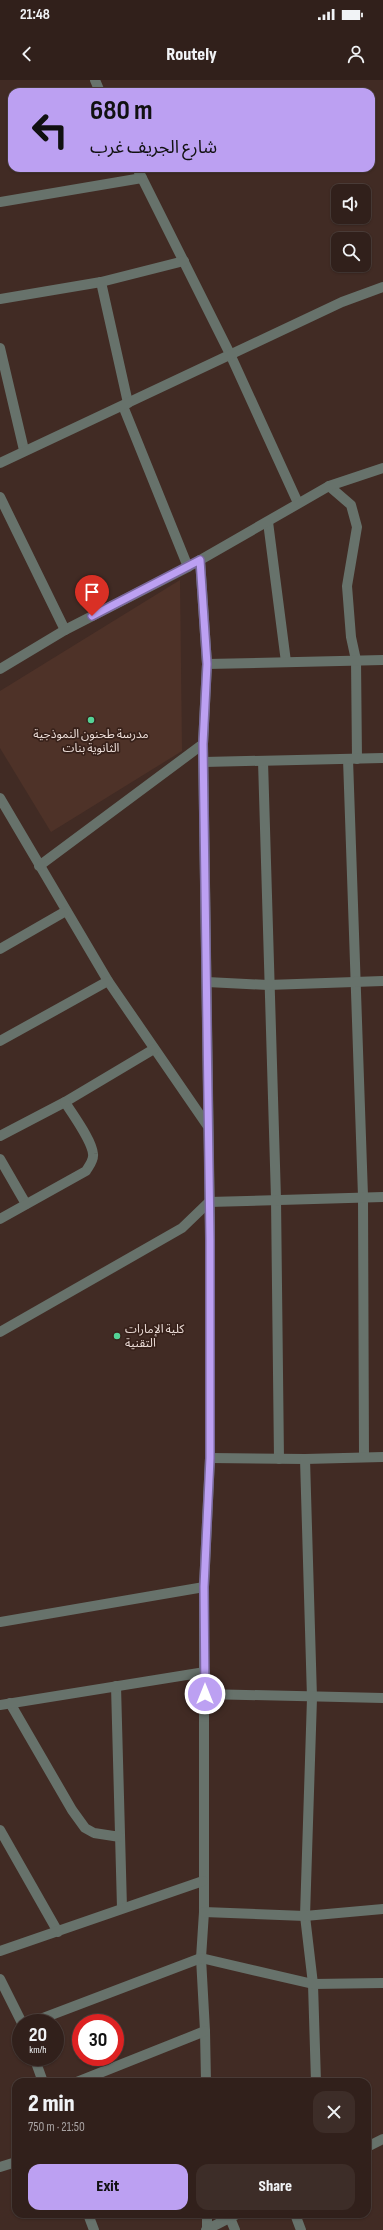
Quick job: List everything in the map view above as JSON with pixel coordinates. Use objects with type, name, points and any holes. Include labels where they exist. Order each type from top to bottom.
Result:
[{"type":"street","points":[[139,172],[230,354],[298,503]]},
{"type":"street","points":[[0,202],[142,178]]},
{"type":"street","points":[[0,299],[101,282],[184,261]]},
{"type":"street","points":[[101,282],[125,405],[188,567]]},
{"type":"street","points":[[0,463],[24,450],[125,405],[342,302],[382,289]]},
{"type":"street","points":[[0,348],[24,450]]},
{"type":"street","points":[[0,669],[65,630],[188,567],[329,486],[383,468]]},
{"type":"street","points":[[329,486],[351,505],[357,527],[347,586],[351,637],[356,660],[352,759],[354,984],[363,1196],[364,1457]]},
{"type":"street","points":[[0,497],[65,630]]},
{"type":"street","points":[[268,522],[286,662]]},
{"type":"street","points":[[200,560],[207,664],[203,744],[209,1202],[210,1458],[204,1587],[204,1912],[201,1958],[206,2078]]},
{"type":"street","points":[[207,664],[383,660]]},
{"type":"street","points":[[39,866],[203,744]]},
{"type":"street","points":[[204,762],[383,758]]},
{"type":"street","points":[[262,761],[276,1199],[278,1460]]},
{"type":"street","points":[[0,798],[108,980],[207,1125]]},
{"type":"street","points":[[0,949],[66,911]]},
{"type":"street","points":[[0,1041],[108,980]]},
{"type":"street","points":[[206,982],[268,985],[354,984],[383,982]]},
{"type":"street","points":[[0,1136],[65,1102],[154,1049]]},
{"type":"street","points":[[0,1219],[86,1171],[91,1164],[93,1154],[88,1140],[65,1102]]},
{"type":"street","points":[[0,1159],[26,1204]]},
{"type":"street","points":[[0,1332],[182,1228],[209,1202],[363,1196],[383,1197]]},
{"type":"street","points":[[210,1458],[278,1460],[383,1457]]},
{"type":"street","points":[[306,1459],[312,1698],[305,1916],[313,1984],[316,2078]]},
{"type":"street","points":[[0,1622],[204,1587]]},
{"type":"street","points":[[120,1837],[94,1833],[85,1828],[5,1704],[205,1672]]},
{"type":"street","points":[[116,1686],[122,1908]]},
{"type":"street","points":[[205,1694],[312,1698],[383,1698]]},
{"type":"street","points":[[0,1830],[58,1932]]},
{"type":"street","points":[[0,1951],[203,1881]]},
{"type":"street","points":[[204,1912],[305,1916],[383,1909]]},
{"type":"street","points":[[54,2014],[201,1958],[313,1984],[383,1983]]},
{"type":"street","points":[[0,1978],[18,2014]]},
{"type":"street","points":[[87,2078],[205,2032]]},
{"type":"street","points":[[37,2066],[42,2078]]},
{"type":"street","points":[[371,2146],[382,2143]]},
{"type":"street","points":[[0,2167],[12,2163]]},
{"type":"street","points":[[90,2218],[94,2230]]},
{"type":"street","points":[[207,2218],[207,2230],[229,2218]]},
{"type":"street","points":[[233,2218],[235,2230]]},
{"type":"street","points":[[296,2218],[301,2230]]},
{"type":"shaded area","name":"مدرسة طحنون النموذجية الثانوية بنات","points":[[180,580],[182,751],[51,832],[0,748],[0,691]]},
{"type":"place","name":"مدرسة طحنون النموذجية الثانوية بنات","points":[[91,720]]},
{"type":"place","name":"كلية الإمارات التقنية","points":[[117,1336]]},
{"type":"route","points":[[92,616],[200,560],[207,664],[203,744],[207,1125],[210,1240],[210,1458],[204,1587],[205,1694]]}]
